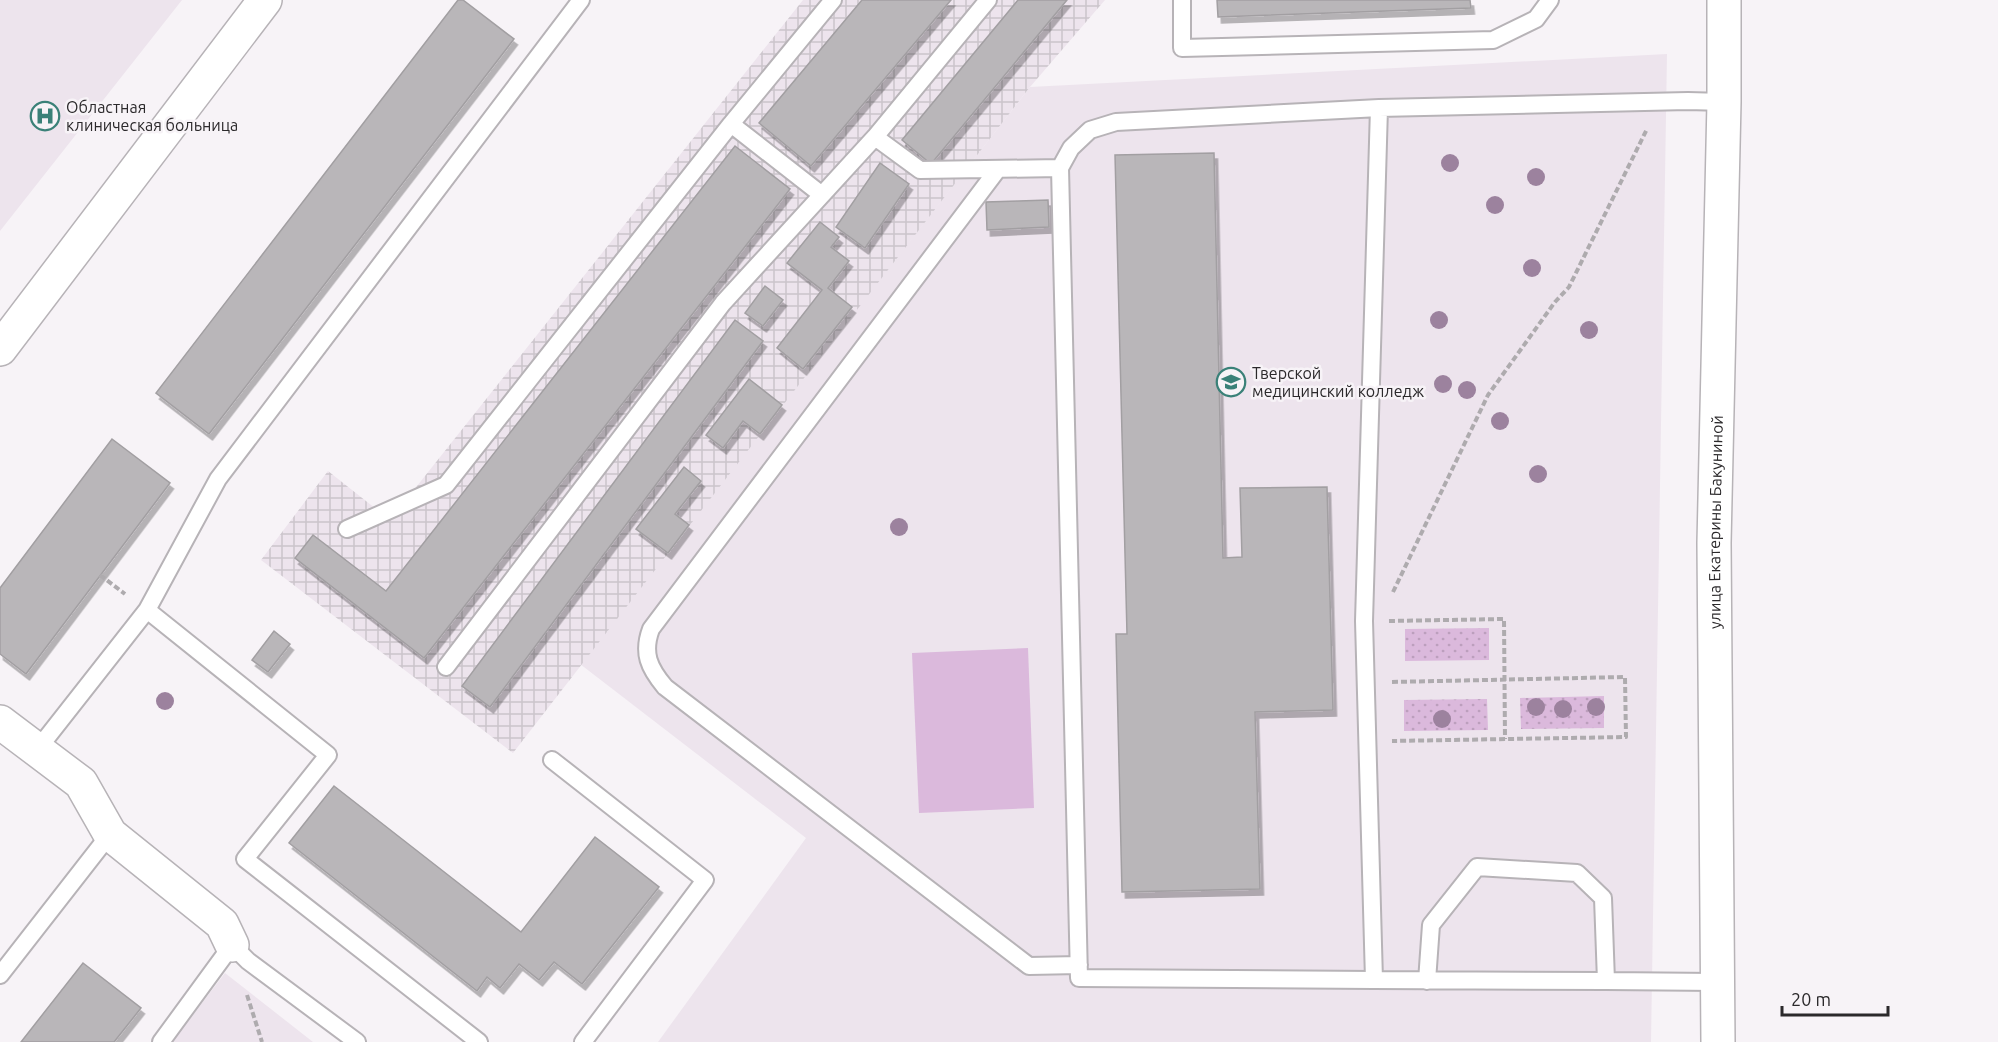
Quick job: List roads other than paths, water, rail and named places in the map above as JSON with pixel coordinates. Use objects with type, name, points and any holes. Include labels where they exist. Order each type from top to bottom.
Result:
[{"type":"street","points":[[0,349],[266,0]]},
{"type":"street","name":"улица Екатерины Бакуниной","points":[[1718,1042],[1714,543],[1724,102],[1724,0]]},
{"type":"street","points":[[0,722],[81,783],[110,834],[222,924],[228,951]]},
{"type":"lane","points":[[38,750],[147,610],[218,479],[581,0]]},
{"type":"lane","points":[[347,529],[446,485],[731,124],[833,0]]},
{"type":"lane","points":[[446,667],[723,303],[875,137],[988,0]]},
{"type":"lane","points":[[1182,0],[1182,48],[1493,40],[1536,19],[1550,0]]},
{"type":"lane","points":[[1717,982],[1079,978],[1060,168],[1071,148],[1090,130],[1116,122],[1379,108],[1660,101],[1724,102]]},
{"type":"lane","points":[[1374,980],[1365,621],[1379,108]]},
{"type":"lane","points":[[731,124],[822,195]]},
{"type":"lane","points":[[875,137],[920,170],[1060,168]]},
{"type":"lane","points":[[998,169],[651,629],[646,642],[648,660],[654,674],[666,687],[1029,966],[1079,965]]},
{"type":"lane","points":[[147,610],[328,755],[245,860],[479,1042]]},
{"type":"lane","points":[[552,760],[705,880],[583,1042]]},
{"type":"lane","points":[[0,975],[110,834]]},
{"type":"lane","points":[[1427,981],[1431,925],[1477,867],[1577,873],[1603,898],[1606,981]]},
{"type":"lane","points":[[161,1042],[228,951],[248,961],[357,1042]]},
{"type":"place","name":"Областная клиническая больница","points":[[45,116]]},
{"type":"place","name":"Тверской медицинский колледж","points":[[1231,382]]}]
